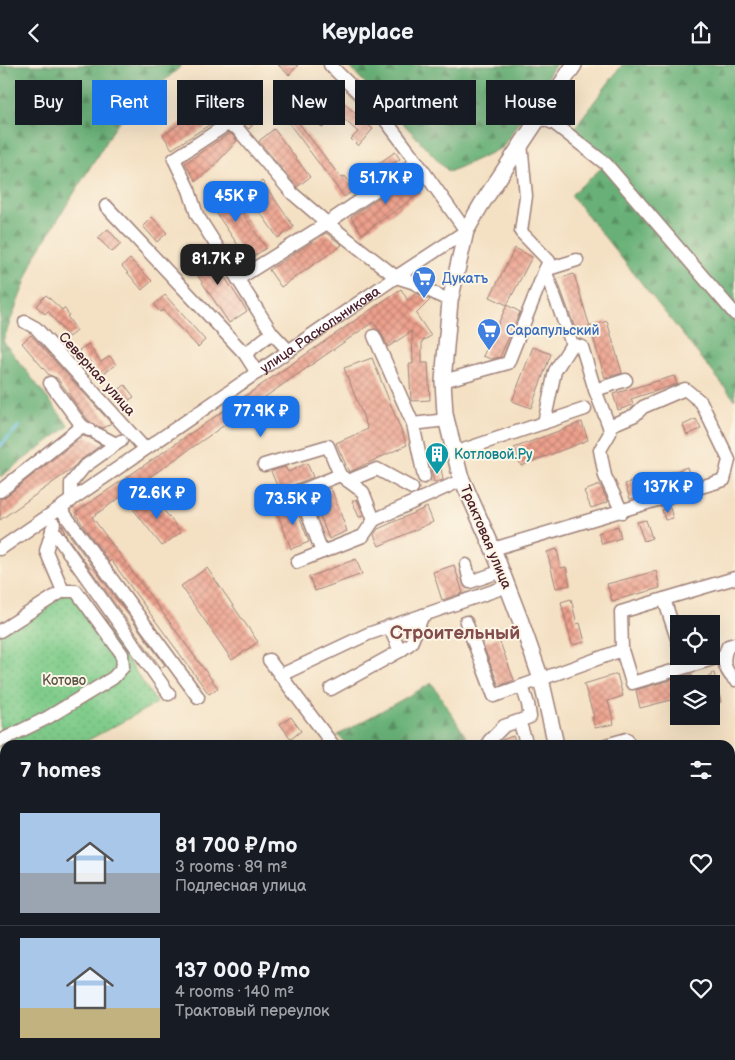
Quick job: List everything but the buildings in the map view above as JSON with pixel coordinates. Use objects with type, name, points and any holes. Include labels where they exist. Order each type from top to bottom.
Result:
[{"type":"main road","name":"улица Раскольникова","points":[[564,80],[574,65]]},
{"type":"main road","name":"улица Раскольникова","points":[[450,298],[466,231],[533,125]]},
{"type":"main road","name":"Трактовая улица","points":[[450,298],[443,381],[446,420],[462,480],[508,586],[541,679],[555,740]]},
{"type":"street","points":[[330,65],[383,117],[466,231]]},
{"type":"street","points":[[289,351],[272,333],[197,215],[189,190],[174,159],[226,125],[236,127],[292,193],[326,223],[396,277],[450,298]]},
{"type":"street","points":[[556,125],[606,164],[735,314]]},
{"type":"street","points":[[443,381],[508,363],[549,261],[521,232],[526,196],[521,143]]},
{"type":"street","points":[[238,279],[417,162]]},
{"type":"street","points":[[106,206],[244,353],[257,373]]},
{"type":"street","name":"улица Раскольникова","points":[[0,549],[466,231]]},
{"type":"street","points":[[545,270],[578,260]]},
{"type":"street","points":[[545,270],[572,344]]},
{"type":"street","name":"Северная улица","points":[[25,322],[36,328],[145,449]]},
{"type":"street","points":[[244,353],[272,333]]},
{"type":"street","points":[[374,336],[413,424],[424,477]]},
{"type":"street","points":[[572,344],[582,347],[595,390],[609,426],[610,433],[600,450],[606,476],[622,512]]},
{"type":"street","points":[[544,423],[555,371],[572,344]]},
{"type":"street","points":[[595,390],[626,380]]},
{"type":"street","points":[[50,383],[89,430],[116,444]]},
{"type":"street","points":[[493,549],[724,481],[729,460],[701,402],[685,389],[643,407],[635,415],[609,426]]},
{"type":"street","points":[[454,453],[585,409]]},
{"type":"street","points":[[413,424],[446,420]]},
{"type":"street","points":[[0,491],[89,430]]},
{"type":"street","points":[[63,591],[46,551],[52,529],[65,504],[71,483],[84,467],[116,444],[133,435]]},
{"type":"street","points":[[264,465],[328,446],[344,478],[363,492],[374,520]]},
{"type":"street","points":[[273,502],[298,491],[377,469],[412,489]]},
{"type":"street","points":[[297,562],[362,536],[374,520],[462,480]]},
{"type":"street","points":[[298,491],[322,552]]},
{"type":"street","points":[[65,504],[198,697]]},
{"type":"street","points":[[52,529],[169,693]]},
{"type":"street","points":[[466,565],[470,582],[502,571]]},
{"type":"street","points":[[677,665],[632,683],[622,650],[621,612],[735,578]]},
{"type":"street","points":[[281,675],[368,634],[508,586]]},
{"type":"street","points":[[0,631],[63,591],[76,591],[122,654],[123,667],[113,678],[47,717],[2,740]]},
{"type":"street","points":[[664,599],[670,617]]},
{"type":"street","points":[[330,689],[400,651],[411,643],[423,615]]},
{"type":"street","points":[[466,622],[494,696],[622,650]]},
{"type":"street","points":[[389,626],[400,651]]},
{"type":"street","points":[[735,644],[728,647],[723,656],[726,672],[735,680]]},
{"type":"street","points":[[269,659],[329,740]]},
{"type":"street","points":[[490,740],[504,726],[530,717],[522,686]]},
{"type":"street","points":[[519,721],[525,740]]},
{"type":"green space","points":[[0,65],[182,65],[165,80],[92,80],[92,125],[116,125],[35,256],[3,341],[69,426],[0,477]]},
{"type":"green space","points":[[348,65],[555,65],[545,80],[486,80],[486,125],[517,125],[502,148],[449,172],[405,125],[476,125],[476,80],[362,80]]},
{"type":"green space","points":[[622,65],[735,65],[735,400],[571,195],[606,164],[572,131]]},
{"type":"green space","name":"Котово","points":[[76,585],[157,703],[88,740],[0,740],[0,631]]},
{"type":"green space","points":[[432,683],[468,740],[343,740],[338,735]]},
{"type":"waterway","points":[[0,446],[19,426]]},
{"type":"place","name":"Дукатъ","points":[[424,299]]},
{"type":"place","name":"Сарапульский","points":[[489,351]]},
{"type":"place","name":"Котловой.Ру","points":[[437,475]]},
{"type":"district","name":"Строительный","points":[[455,633]]}]
